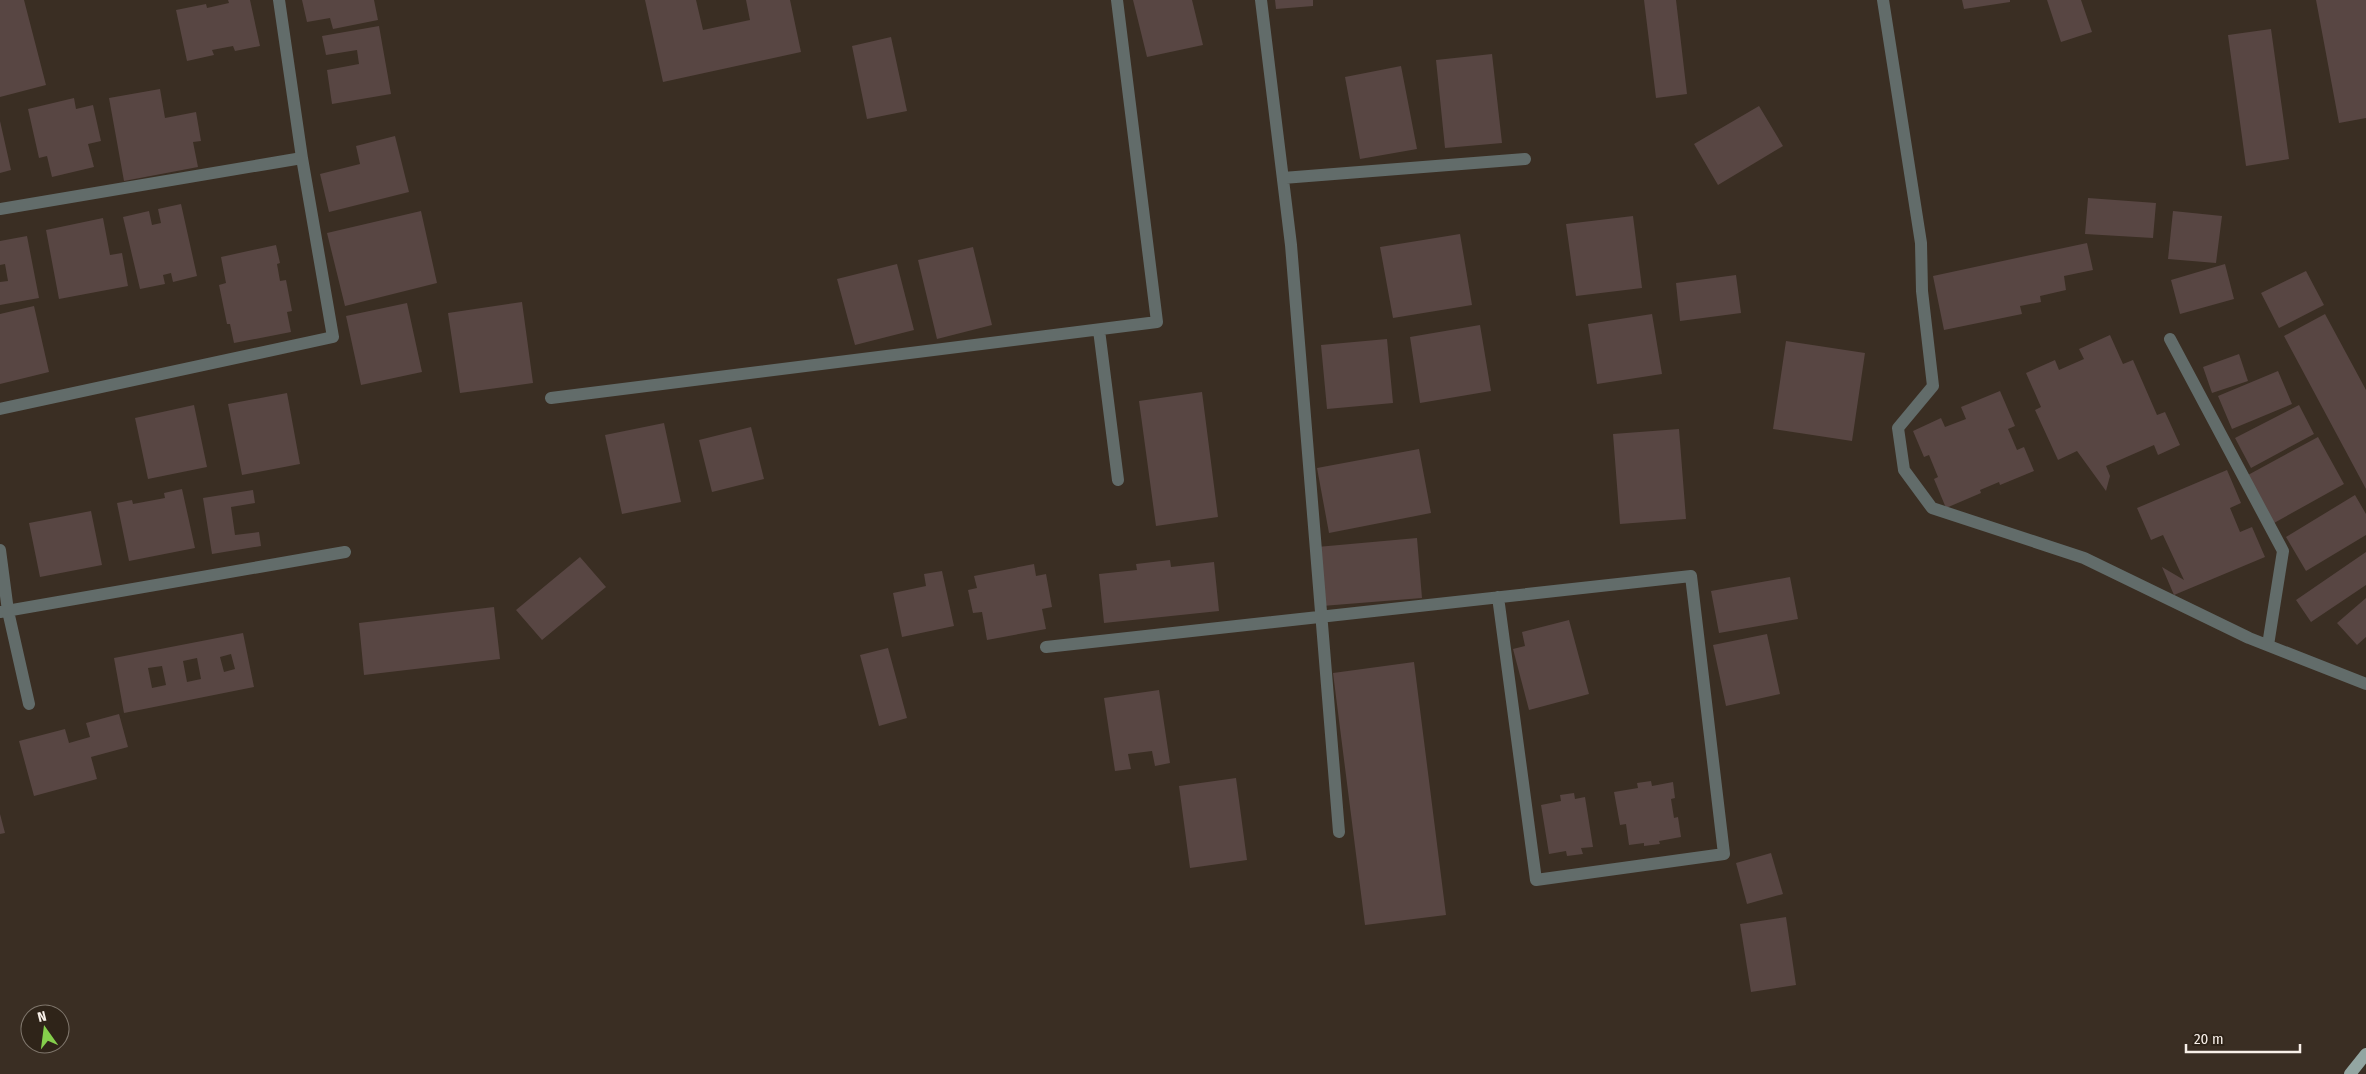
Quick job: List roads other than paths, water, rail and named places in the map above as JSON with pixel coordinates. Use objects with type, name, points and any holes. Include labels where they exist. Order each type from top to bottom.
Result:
[{"type":"main road","points":[[2350,1074],[2366,1054]]},
{"type":"street","points":[[0,409],[332,337],[302,158],[279,0]]},
{"type":"street","points":[[551,398],[1157,322],[1117,0]]},
{"type":"street","points":[[1261,0],[1291,245],[1339,832]]},
{"type":"street","points":[[1883,0],[1921,243],[1922,292],[1933,386],[1898,428],[1904,470],[1932,508],[2084,558],[2268,645],[2366,684]]},
{"type":"street","points":[[0,210],[302,158]]},
{"type":"street","points":[[1283,178],[1525,159]]},
{"type":"street","points":[[1099,330],[1118,480]]},
{"type":"street","points":[[2170,339],[2283,551],[2268,645]]},
{"type":"street","points":[[0,550],[4,612],[29,704]]},
{"type":"street","points":[[4,612],[345,552]]},
{"type":"street","points":[[1046,647],[1322,617],[1498,597],[1691,576],[1724,854],[1536,880],[1498,597]]}]
